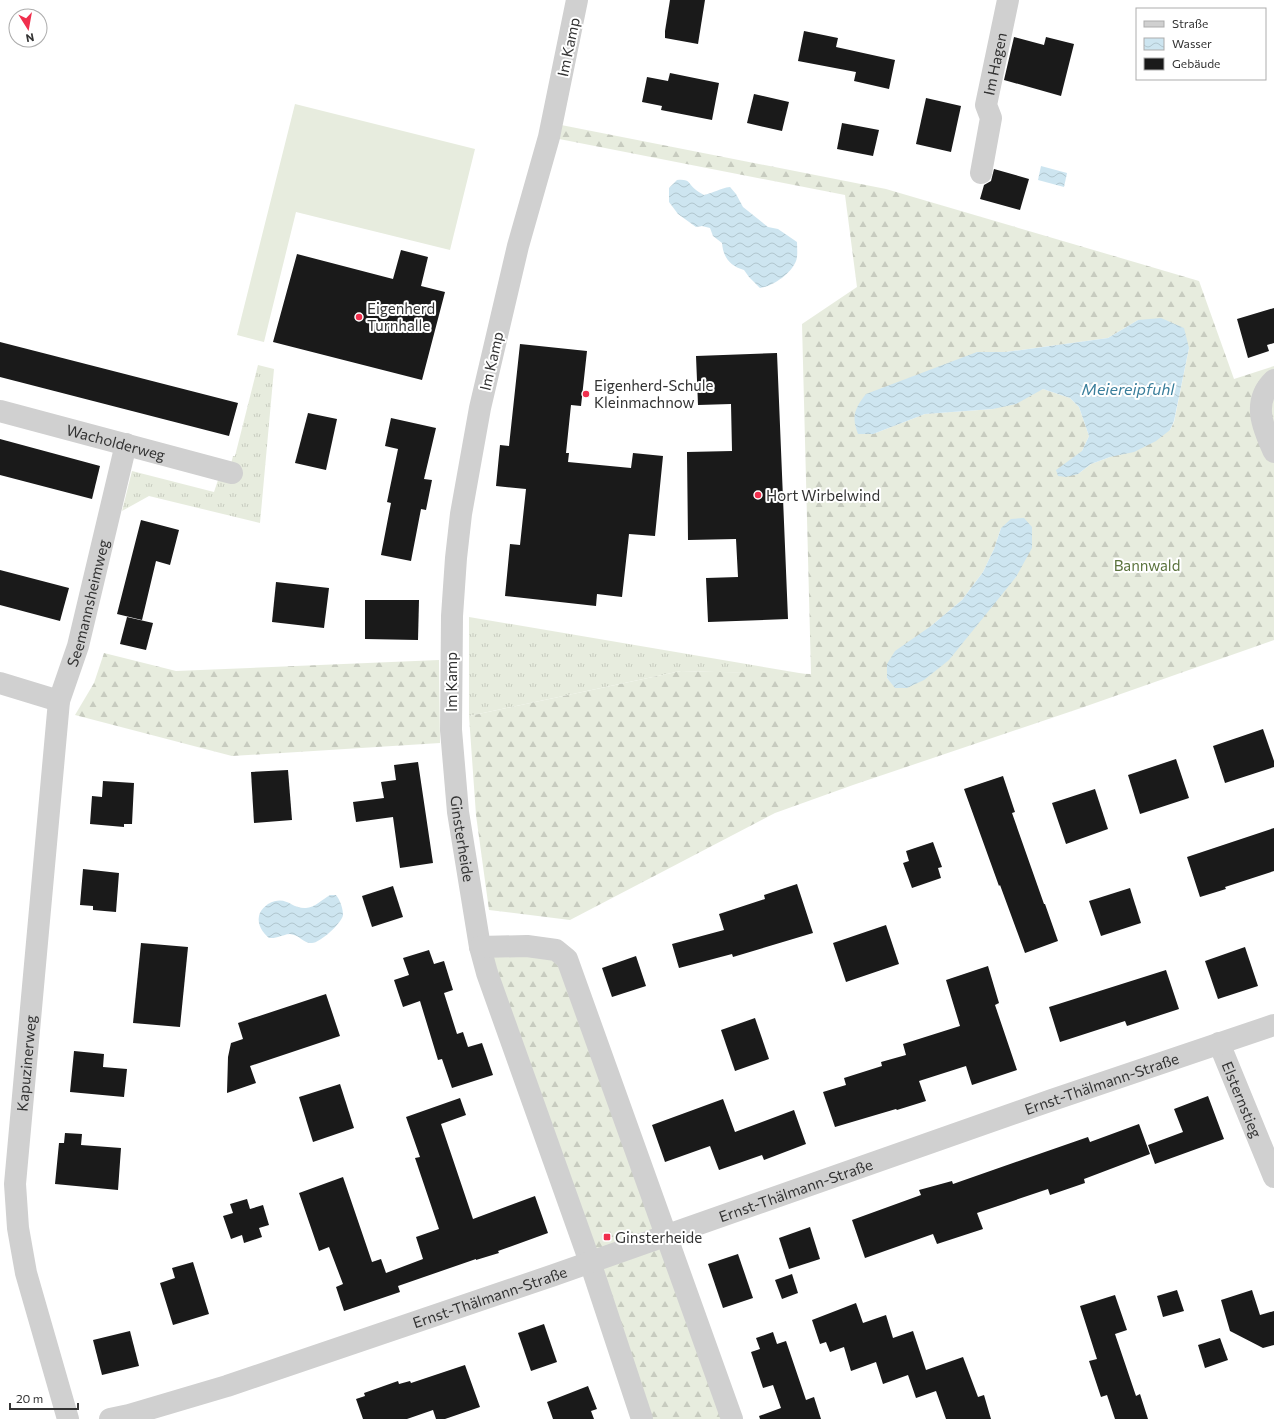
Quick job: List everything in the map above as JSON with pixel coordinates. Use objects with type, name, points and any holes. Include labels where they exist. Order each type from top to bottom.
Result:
[{"type":"street","name":"Im Kamp","points":[[451,730],[452,616],[461,514],[480,408],[518,246],[549,137],[577,0]]},
{"type":"street","name":"Im Hagen","points":[[981,173],[991,118],[986,105],[1008,0]]},
{"type":"street","points":[[1274,380],[1265,391],[1260,408],[1261,422],[1274,452]]},
{"type":"street","name":"Wacholderweg","points":[[0,411],[232,472]]},
{"type":"street","name":"Seemannsheimweg","points":[[59,701],[78,646],[126,444]]},
{"type":"street","points":[[0,683],[59,701]]},
{"type":"street","name":"Kapuzinerweg","points":[[59,701],[15,1184],[18,1228],[26,1274],[68,1419]]},
{"type":"street","name":"Ginsterheide","points":[[451,730],[458,812],[480,947],[487,973],[590,1262],[642,1419]]},
{"type":"street","points":[[480,947],[527,946],[556,950],[567,959],[732,1419]]},
{"type":"street","name":"Ernst-Thälmann-Straße","points":[[110,1419],[129,1415],[227,1386],[590,1262],[1052,1100],[1274,1025]]},
{"type":"street","name":"Elsternstieg","points":[[1219,1043],[1274,1178]]},
{"type":"green space","points":[[295,104],[475,149],[450,250],[296,212],[264,342],[237,335]]},
{"type":"green space","name":"Bannwald","points":[[551,123],[886,189],[1199,281],[1234,379],[1274,366],[1274,640],[775,813],[570,920],[489,910],[476,815],[469,716],[681,671],[811,674],[802,324],[857,287],[845,195],[549,137]],"holes":[[[1138,320],[1189,348],[1174,422],[1170,430],[1091,464],[1078,474],[1082,451],[1089,436],[1079,407],[1070,398],[1043,389],[993,409],[925,414],[873,434],[977,352],[1006,352],[1108,338]],[[1001,528],[1016,577],[907,688],[896,688],[887,678],[931,626],[962,600],[983,572],[994,549]]]},
{"type":"green space","points":[[258,365],[274,369],[260,523],[149,496],[122,511],[132,471],[214,492],[219,477],[227,479],[233,456],[235,456]]},
{"type":"green space","points":[[469,617],[811,675],[681,671],[469,716]]},
{"type":"green space","points":[[104,653],[176,671],[439,660],[440,743],[232,756],[75,715],[94,683]]},
{"type":"green space","points":[[480,947],[556,950],[732,1419],[642,1419]]},
{"type":"water","points":[[1041,166],[1067,173],[1064,187],[1038,180]]},
{"type":"water","points":[[677,180],[687,181],[693,188],[704,195],[730,187],[736,194],[743,207],[768,227],[778,229],[797,242],[797,259],[794,266],[781,279],[760,288],[744,270],[735,266],[728,260],[724,253],[722,243],[713,236],[710,228],[702,226],[696,227],[678,214],[669,202],[669,188]]},
{"type":"water","name":"Meiereipfuhl","points":[[1161,318],[1184,328],[1189,348],[1174,421],[1170,430],[1156,441],[1134,452],[1110,457],[1091,464],[1078,474],[1066,477],[1058,476],[1056,470],[1082,451],[1089,436],[1079,407],[1070,398],[1043,389],[1016,404],[993,409],[925,414],[873,434],[858,434],[855,422],[855,412],[866,394],[977,352],[1006,352],[1108,338],[1138,320]]},
{"type":"water","points":[[1024,518],[1032,527],[1032,548],[1016,577],[949,660],[924,680],[907,688],[895,688],[887,678],[887,664],[895,651],[931,626],[962,600],[983,572],[994,549],[1001,528],[1011,519]]},
{"type":"water","points":[[330,895],[336,895],[342,907],[343,915],[335,927],[316,942],[309,943],[290,934],[276,938],[269,938],[261,928],[259,919],[262,909],[274,901],[284,901],[301,908],[309,908]]},
{"type":"building","points":[[670,0],[705,0],[698,44],[665,38]]},
{"type":"building","points":[[804,31],[838,38],[836,47],[895,60],[889,89],[854,81],[856,72],[798,61]]},
{"type":"building","points":[[1014,37],[1044,45],[1046,37],[1074,44],[1061,96],[1004,80]]},
{"type":"building","points":[[670,73],[719,83],[712,120],[661,110],[662,106],[642,102],[647,77],[668,81]]},
{"type":"building","points":[[754,94],[789,102],[782,131],[747,123]]},
{"type":"building","points":[[926,98],[961,106],[951,152],[916,144]]},
{"type":"building","points":[[842,123],[879,130],[873,156],[837,149]]},
{"type":"building","points":[[994,169],[1029,179],[1020,210],[980,199],[984,185],[991,181]]},
{"type":"building","name":"Eigenherd Turnhalle","points":[[401,250],[428,257],[421,286],[445,292],[422,380],[273,342],[297,254],[393,279]]},
{"type":"building","points":[[1274,308],[1274,343],[1267,345],[1269,351],[1248,358],[1237,319]]},
{"type":"building","points":[[0,342],[238,403],[229,436],[0,377]]},
{"type":"building","points":[[520,344],[587,351],[581,406],[571,405],[566,453],[569,453],[568,462],[631,468],[633,453],[663,456],[655,536],[629,534],[622,597],[597,594],[596,606],[505,596],[510,544],[520,545],[526,489],[496,486],[500,445],[509,446]]},
{"type":"building","name":"Hort Wirbelwind","points":[[777,353],[788,619],[708,622],[706,578],[738,577],[736,539],[688,540],[687,452],[732,451],[731,404],[698,405],[696,356]]},
{"type":"building","points":[[308,413],[337,419],[326,470],[295,463]]},
{"type":"building","points":[[391,418],[436,428],[424,479],[432,480],[426,510],[421,509],[411,561],[381,555],[391,503],[387,502],[398,449],[385,446]]},
{"type":"building","points":[[0,439],[100,466],[92,499],[0,475]]},
{"type":"building","points":[[141,520],[179,530],[170,565],[156,561],[142,620],[117,614]]},
{"type":"building","points":[[0,570],[69,588],[60,621],[0,605]]},
{"type":"building","points":[[276,582],[329,588],[324,628],[272,622]]},
{"type":"building","points":[[365,600],[419,600],[418,640],[365,639]]},
{"type":"building","points":[[127,617],[153,623],[146,650],[120,644]]},
{"type":"building","points":[[1263,729],[1274,761],[1274,767],[1225,783],[1213,746]]},
{"type":"building","points":[[1176,759],[1189,798],[1140,814],[1128,775]]},
{"type":"building","points":[[418,762],[433,863],[400,868],[393,817],[356,822],[353,802],[384,798],[381,782],[396,780],[394,765]]},
{"type":"building","points":[[288,770],[292,820],[254,823],[251,772]]},
{"type":"building","points":[[1003,776],[1015,812],[1012,813],[1058,941],[1025,953],[964,789]]},
{"type":"building","points":[[103,781],[134,783],[132,824],[124,824],[124,827],[90,824],[92,796],[102,797]]},
{"type":"building","points":[[1095,789],[1108,829],[1066,844],[1052,803]]},
{"type":"building","points":[[1274,828],[1274,871],[1200,897],[1187,857]]},
{"type":"building","points":[[933,842],[942,867],[938,868],[941,878],[912,888],[903,863],[909,861],[906,851]]},
{"type":"building","points":[[83,869],[119,873],[116,912],[93,910],[93,906],[80,905]]},
{"type":"building","points":[[797,884],[813,933],[733,957],[732,954],[679,968],[672,944],[724,930],[719,914],[765,899],[764,895]]},
{"type":"building","points":[[393,886],[403,917],[372,927],[362,896]]},
{"type":"building","points":[[1130,888],[1141,923],[1101,936],[1089,901]]},
{"type":"building","points":[[886,925],[899,964],[846,982],[833,943]]},
{"type":"building","points":[[141,943],[188,947],[180,1027],[133,1023]]},
{"type":"building","points":[[1245,947],[1258,986],[1218,999],[1205,961]]},
{"type":"building","points":[[429,950],[434,964],[444,961],[453,990],[444,993],[457,1034],[463,1032],[468,1047],[482,1043],[493,1075],[452,1088],[442,1059],[438,1060],[420,1001],[403,1007],[394,980],[409,975],[403,958]]},
{"type":"building","points":[[636,956],[646,986],[612,997],[602,968]]},
{"type":"building","points":[[988,966],[999,1003],[995,1005],[1017,1070],[972,1085],[966,1066],[919,1081],[926,1101],[835,1127],[823,1092],[846,1085],[844,1078],[882,1066],[881,1062],[906,1055],[903,1044],[960,1026],[946,980]]},
{"type":"building","points":[[1166,970],[1179,1009],[1127,1026],[1125,1021],[1060,1042],[1049,1007]]},
{"type":"building","points":[[326,994],[340,1036],[250,1066],[256,1083],[227,1093],[228,1057],[231,1043],[243,1039],[238,1023]]},
{"type":"building","points":[[755,1018],[769,1059],[735,1071],[721,1030]]},
{"type":"building","points":[[74,1051],[104,1054],[103,1067],[127,1069],[124,1097],[70,1092]]},
{"type":"building","points":[[340,1084],[354,1128],[313,1142],[299,1097]]},
{"type":"building","points":[[1208,1096],[1224,1139],[1155,1164],[1148,1145],[1183,1132],[1174,1109]]},
{"type":"building","points":[[460,1098],[466,1115],[441,1124],[473,1219],[535,1196],[548,1233],[498,1251],[499,1253],[476,1259],[398,1286],[400,1292],[344,1311],[336,1287],[343,1284],[329,1247],[319,1251],[299,1193],[343,1177],[372,1262],[381,1259],[386,1273],[423,1259],[416,1237],[439,1229],[415,1158],[420,1157],[406,1117]]},
{"type":"building","points":[[723,1099],[735,1132],[794,1110],[806,1144],[764,1160],[762,1155],[719,1170],[710,1146],[665,1162],[652,1125]]},
{"type":"building","points":[[1139,1124],[1150,1154],[1084,1179],[1085,1183],[1050,1195],[1048,1189],[977,1213],[983,1229],[937,1244],[933,1234],[865,1258],[852,1220],[921,1195],[919,1190],[952,1181],[953,1184],[1088,1137],[1090,1142]]},
{"type":"building","points":[[65,1133],[82,1134],[81,1145],[121,1148],[118,1190],[55,1184],[59,1143],[64,1143]]},
{"type":"building","points":[[247,1199],[250,1209],[263,1205],[269,1225],[259,1228],[262,1237],[244,1243],[242,1235],[231,1239],[223,1216],[233,1213],[230,1204]]},
{"type":"building","points":[[810,1227],[820,1259],[789,1269],[779,1238]]},
{"type":"building","points":[[738,1254],[753,1298],[723,1308],[708,1264]]},
{"type":"building","points":[[193,1262],[209,1314],[173,1325],[160,1283],[175,1278],[172,1268]]},
{"type":"building","points":[[792,1274],[798,1293],[782,1299],[775,1280]]},
{"type":"building","points":[[1177,1290],[1184,1311],[1163,1317],[1157,1296]]},
{"type":"building","points":[[1252,1290],[1260,1315],[1274,1311],[1274,1345],[1263,1348],[1230,1331],[1221,1300]]},
{"type":"building","points":[[1115,1295],[1127,1330],[1115,1334],[1136,1396],[1140,1394],[1148,1419],[1115,1419],[1107,1395],[1101,1397],[1089,1361],[1097,1359],[1080,1306]]},
{"type":"building","points":[[856,1303],[863,1323],[886,1315],[893,1338],[913,1331],[926,1370],[963,1357],[978,1397],[984,1395],[991,1419],[946,1419],[936,1391],[916,1398],[908,1375],[883,1384],[876,1362],[851,1371],[844,1347],[830,1352],[826,1342],[820,1344],[812,1320]]},
{"type":"building","points":[[544,1324],[557,1362],[531,1371],[518,1333]]},
{"type":"building","points":[[130,1331],[139,1366],[102,1375],[93,1340]]},
{"type":"building","points":[[773,1332],[777,1344],[786,1341],[806,1400],[814,1397],[821,1419],[760,1419],[759,1416],[781,1408],[773,1385],[763,1388],[751,1352],[760,1349],[756,1338]]},
{"type":"building","points":[[1220,1338],[1228,1360],[1205,1368],[1198,1345]]},
{"type":"building","points":[[465,1365],[480,1407],[445,1419],[436,1419],[433,1410],[407,1419],[363,1419],[356,1399],[365,1396],[364,1393],[398,1381],[399,1384],[410,1381],[411,1383]]},
{"type":"building","points":[[588,1386],[597,1409],[591,1411],[594,1419],[553,1419],[547,1402]]},
{"type":"place","name":"Eigenherd Turnhalle","points":[[359,317]]},
{"type":"place","name":"Eigenherd-Schule Kleinmachnow","points":[[586,394]]},
{"type":"place","name":"Hort Wirbelwind","points":[[758,495]]},
{"type":"place","name":"Ginsterheide","points":[[607,1237]]}]
